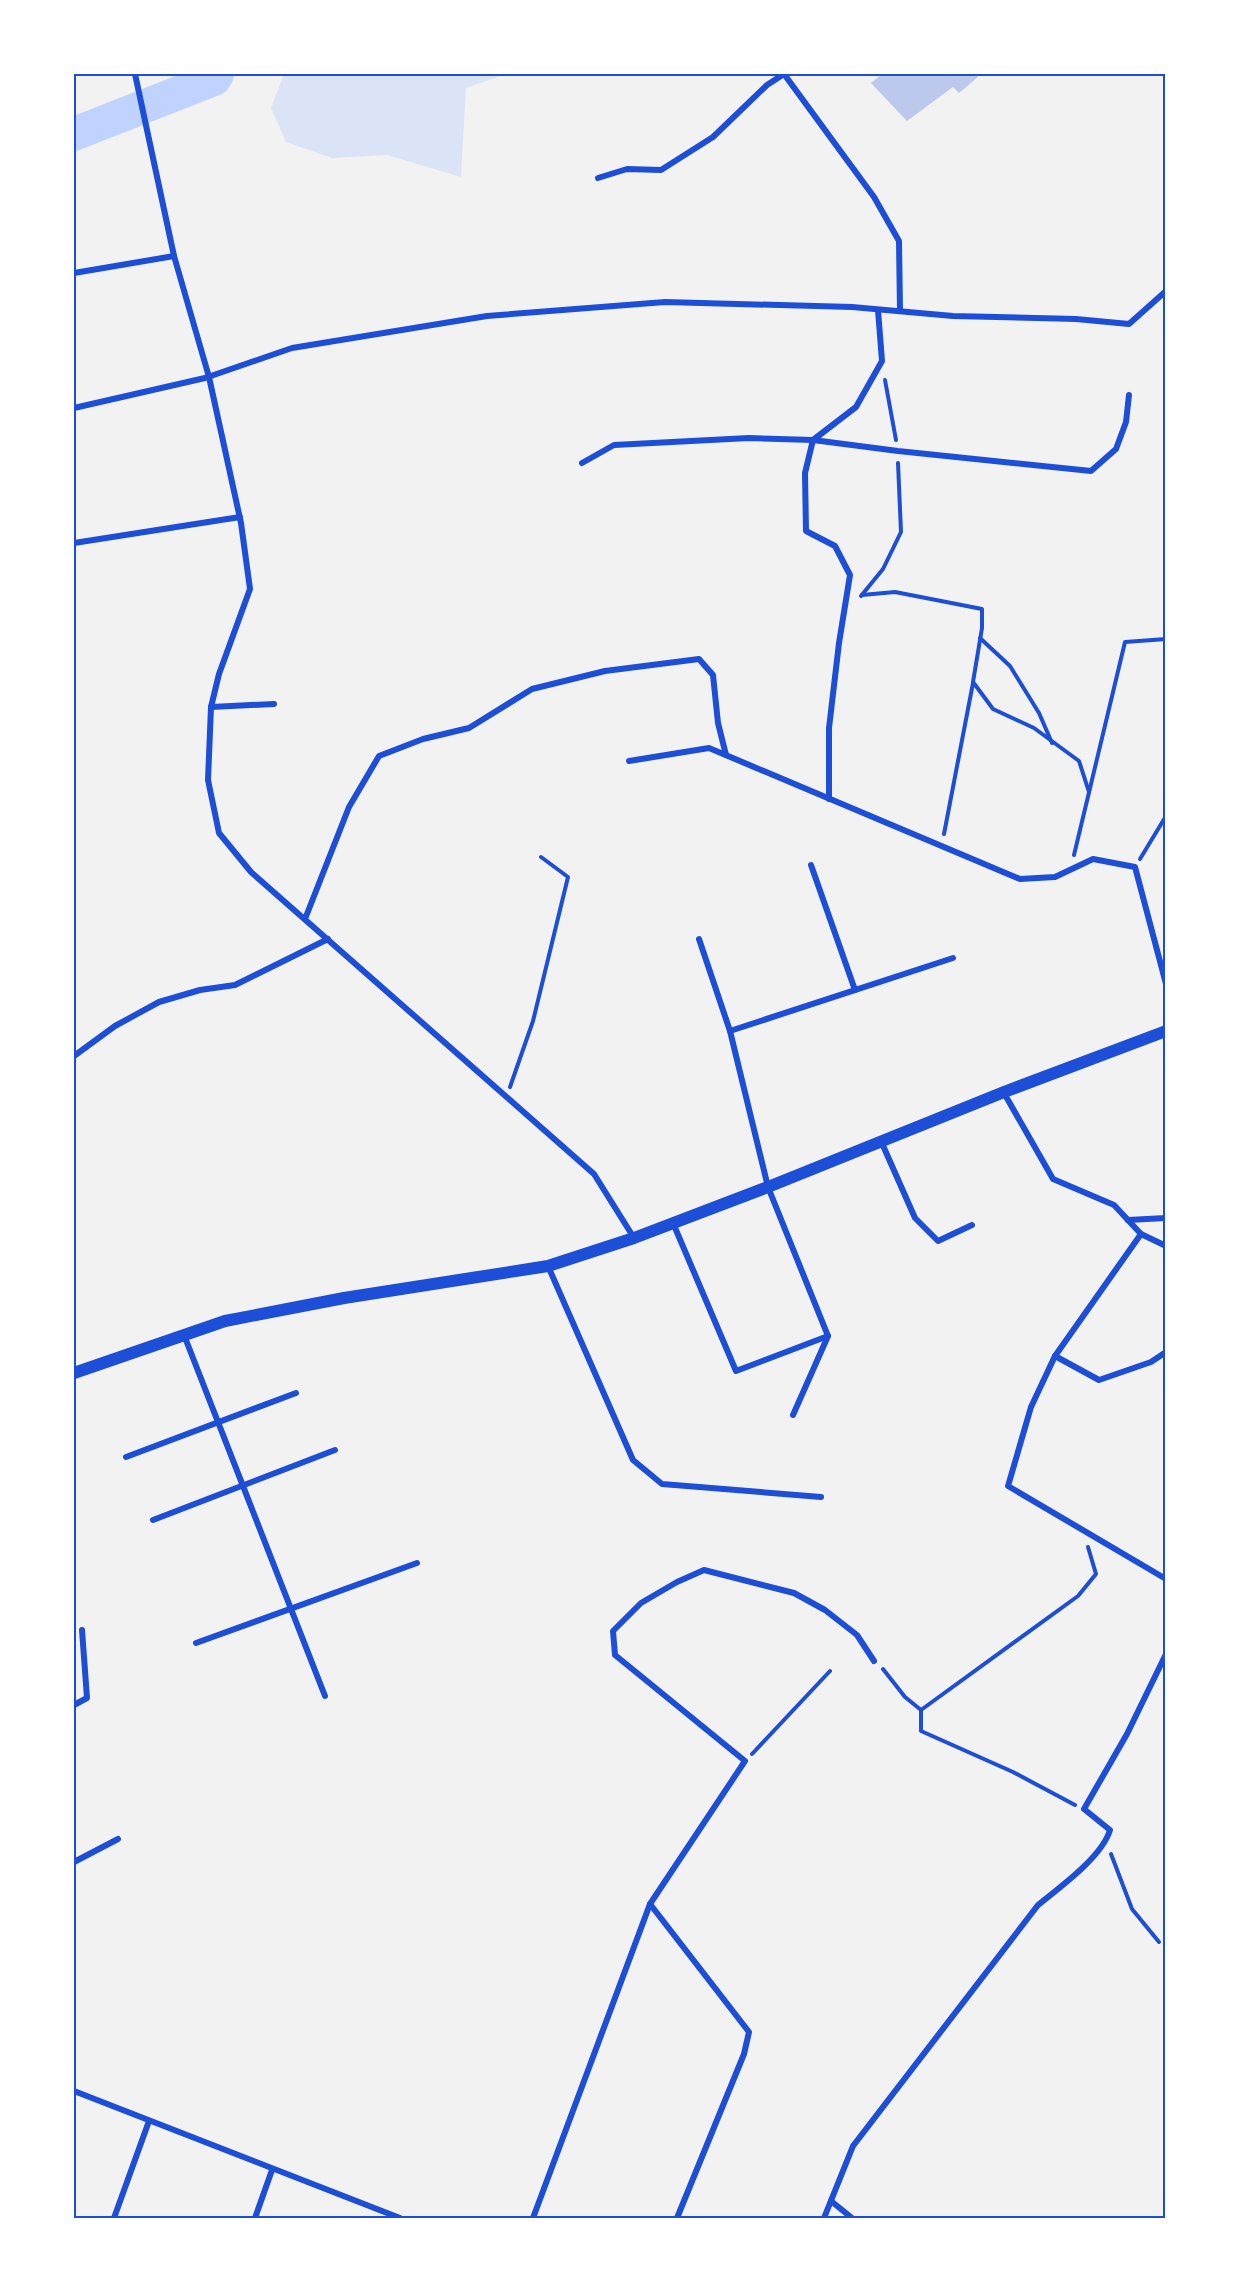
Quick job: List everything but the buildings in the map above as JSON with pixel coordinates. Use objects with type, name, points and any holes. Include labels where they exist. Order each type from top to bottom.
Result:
[{"type":"main road","points":[[74,1373],[225,1321],[344,1298],[548,1266],[634,1238],[1004,1092],[1166,1031]]},
{"type":"street","points":[[598,178],[627,169],[661,170],[713,137],[767,85],[784,74],[874,197],[899,241],[900,311]]},
{"type":"street","points":[[136,76],[174,256],[209,377],[240,516],[250,589],[219,674],[211,707],[208,780],[219,833],[251,872],[594,1174],[634,1238]]},
{"type":"street","points":[[74,273],[174,256]]},
{"type":"street","points":[[74,408],[209,377],[292,348],[488,316],[665,302],[900,311],[954,316],[1076,319],[1129,324],[1166,291]]},
{"type":"street","points":[[829,799],[829,728],[850,575],[835,546],[806,531],[806,473],[813,440],[856,407],[882,361],[878,310]]},
{"type":"street","points":[[582,463],[614,446],[750,438],[813,440],[1091,471],[1116,449],[1126,422],[1129,395]]},
{"type":"street","points":[[74,543],[240,516]]},
{"type":"street","points":[[305,919],[350,807],[379,756],[423,739],[470,728],[532,689],[605,671],[699,659],[713,675],[718,723],[726,755]]},
{"type":"street","points":[[211,707],[274,704]]},
{"type":"street","points":[[629,761],[709,748],[1020,879],[1056,878],[1093,859],[1135,867],[1166,984]]},
{"type":"street","points":[[811,865],[855,990]]},
{"type":"street","points":[[74,1056],[115,1026],[159,1002],[200,990],[235,985],[328,939]]},
{"type":"street","points":[[699,939],[730,1031],[768,1187],[828,1336],[793,1415]]},
{"type":"street","points":[[730,1031],[953,958]]},
{"type":"street","points":[[1004,1092],[1053,1179],[1114,1205],[1141,1234],[1166,1246]]},
{"type":"street","points":[[881,1141],[915,1218],[938,1241],[972,1225]]},
{"type":"street","points":[[1128,1220],[1166,1218]]},
{"type":"street","points":[[673,1223],[736,1371],[828,1336]]},
{"type":"street","points":[[1141,1234],[1055,1356],[1031,1407],[1008,1486],[1166,1579]]},
{"type":"street","points":[[548,1266],[633,1460],[662,1484],[822,1497]]},
{"type":"street","points":[[184,1335],[325,1696]]},
{"type":"street","points":[[1055,1356],[1099,1380],[1151,1362],[1166,1352]]},
{"type":"street","points":[[126,1458],[296,1393]]},
{"type":"street","points":[[153,1520],[334,1450]]},
{"type":"street","points":[[196,1643],[417,1563]]},
{"type":"street","points":[[533,2218],[650,1905],[746,1761],[615,1655],[613,1631],[641,1603],[677,1582],[704,1570],[794,1593],[825,1610],[857,1635],[874,1661]]},
{"type":"street","points":[[74,1706],[87,1698],[82,1630]]},
{"type":"street","points":[[824,2218],[853,2146],[1038,1905],[1074,1875],[1107,1842],[1110,1830],[1084,1809],[1127,1734],[1166,1654]]},
{"type":"street","points":[[74,1862],[118,1839]]},
{"type":"street","points":[[650,1905],[749,2032],[744,2054],[677,2218]]},
{"type":"street","points":[[74,2091],[397,2218]]},
{"type":"street","points":[[114,2218],[149,2121]]},
{"type":"street","points":[[255,2218],[272,2170]]},
{"type":"street","points":[[831,2200],[852,2218]]},
{"type":"path","points":[[862,596],[883,569],[901,532],[898,451],[882,361]]},
{"type":"path","points":[[846,600],[895,592],[982,609],[973,682],[942,846]]},
{"type":"path","points":[[980,638],[1010,666],[1039,713],[1052,743]]},
{"type":"path","points":[[1070,870],[1125,642],[1166,639]]},
{"type":"path","points":[[973,682],[993,709],[1034,728],[1079,761],[1089,792]]},
{"type":"path","points":[[1135,867],[1166,816]]},
{"type":"path","points":[[507,1097],[533,1021],[568,877],[541,857]]},
{"type":"path","points":[[921,1710],[1078,1596],[1096,1574],[1081,1529]]},
{"type":"path","points":[[874,1661],[905,1696],[921,1710],[921,1731],[1013,1772],[1084,1809]]},
{"type":"path","points":[[746,1761],[830,1671]]},
{"type":"path","points":[[1107,1842],[1132,1908],[1159,1942]]},
{"type":"shaded area","points":[[284,74],[507,74],[466,88],[461,177],[387,155],[332,158],[286,142],[271,108]]},
{"type":"waterway","points":[[74,134],[214,79],[217,74]]}]
